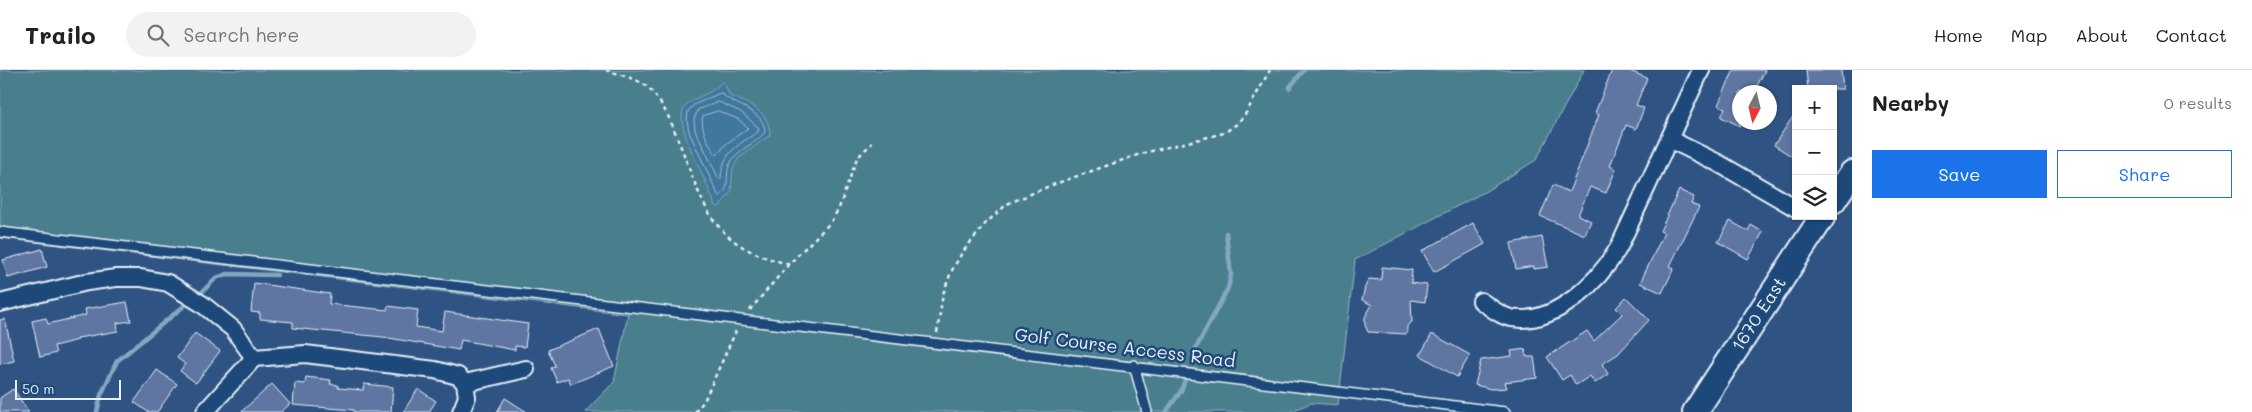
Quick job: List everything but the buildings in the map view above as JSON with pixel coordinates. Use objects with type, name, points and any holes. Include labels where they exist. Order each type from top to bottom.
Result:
[{"type":"main road","points":[[1837,195],[1852,173]]},
{"type":"main road","name":"1670 East","points":[[1695,412],[1816,220]]},
{"type":"street","points":[[1481,301],[1509,318],[1528,319],[1573,299],[1591,285],[1607,268],[1619,247],[1701,70]]},
{"type":"street","points":[[1669,139],[1718,163],[1792,206]]},
{"type":"street","points":[[0,303],[87,282],[116,278],[141,278],[168,283],[202,304],[234,329],[254,358]]},
{"type":"street","points":[[205,412],[254,358],[305,354],[447,372],[465,383],[526,369]]},
{"type":"street","points":[[461,412],[467,397],[465,383]]},
{"type":"lane","name":"Golf Course Access Road","points":[[0,232],[741,321],[1134,365],[1505,412]]},
{"type":"lane","points":[[1134,365],[1147,412]]},
{"type":"path","points":[[606,70],[644,85],[667,113],[702,202],[720,230],[742,248],[765,258],[789,264]]},
{"type":"path","points":[[935,342],[943,294],[951,272],[962,253],[986,223],[1007,204],[1052,185],[1140,154],[1224,132],[1237,124],[1246,114],[1270,70]]},
{"type":"path","points":[[695,412],[704,401],[741,321],[789,264],[831,222],[839,208],[857,158],[872,143]]},
{"type":"shaded area","points":[[0,70],[1584,70],[1536,160],[1486,191],[1355,260],[1338,405],[1311,403],[1289,412],[585,412],[614,382],[628,314],[0,238]]},
{"type":"water","points":[[723,81],[730,96],[751,105],[762,114],[769,127],[770,135],[739,158],[733,168],[731,192],[719,207],[714,205],[714,201],[691,150],[682,118],[683,110],[690,102],[713,90]]},
{"type":"waterway","points":[[1289,88],[1304,70]]},
{"type":"waterway","points":[[1193,354],[1228,288],[1231,275],[1226,233]]},
{"type":"waterway","points":[[203,291],[216,278],[227,274],[277,275]]},
{"type":"waterway","points":[[97,412],[101,395],[117,361],[184,306]]},
{"type":"waterway","points":[[1166,412],[1181,391],[1186,377]]}]
